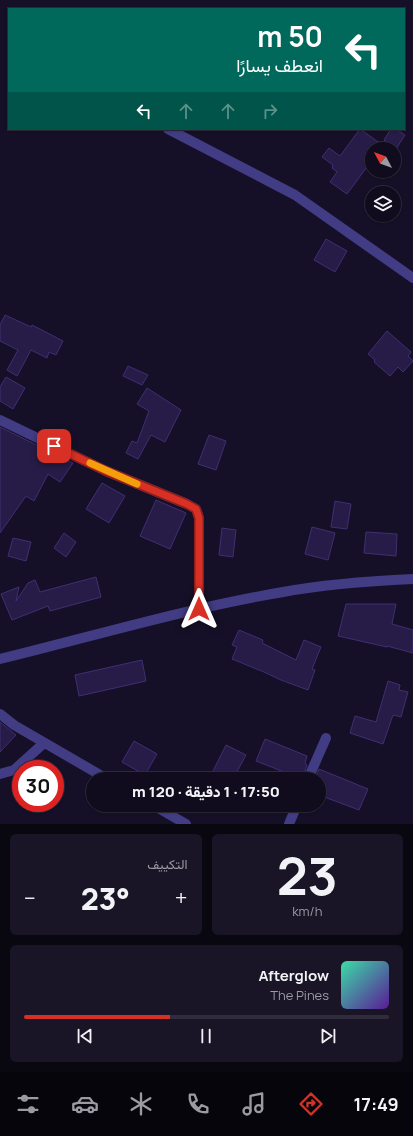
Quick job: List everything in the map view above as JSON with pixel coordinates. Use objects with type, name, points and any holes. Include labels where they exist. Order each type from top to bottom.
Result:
[{"type":"street","points":[[170,130],[295,195],[413,278]]},
{"type":"street","points":[[0,420],[99,468],[196,509],[199,518],[199,609]]},
{"type":"street","points":[[0,659],[199,609],[284,592],[383,580],[413,579]]},
{"type":"street","points":[[0,714],[14,725],[95,772]]},
{"type":"street","points":[[311,772],[326,738]]},
{"type":"street","points":[[0,774],[14,770],[44,743]]},
{"type":"street","points":[[165,812],[186,824]]},
{"type":"street","points":[[289,824],[294,812]]},
{"type":"building","points":[[359,130],[378,142],[365,142],[365,170],[347,194],[330,182],[337,172],[332,168],[333,165],[322,157],[329,148],[340,156]]},
{"type":"building","points":[[390,130],[398,130],[405,135],[400,142],[387,142],[384,140]]},
{"type":"building","points":[[326,239],[347,251],[335,272],[314,260]]},
{"type":"building","points":[[5,315],[31,327],[32,325],[63,341],[56,355],[49,352],[47,358],[31,350],[17,376],[7,370],[18,350],[0,341],[0,325]]},
{"type":"building","points":[[387,331],[411,352],[408,356],[413,361],[403,372],[398,367],[390,376],[374,362],[375,360],[368,354]]},
{"type":"building","points":[[128,366],[148,375],[142,385],[123,376]]},
{"type":"building","points":[[6,377],[25,388],[13,409],[0,401],[0,387]]},
{"type":"building","points":[[147,388],[181,410],[165,442],[151,435],[138,459],[126,453],[132,441],[137,443],[149,411],[137,404]]},
{"type":"building","points":[[0,427],[73,463],[60,482],[48,474],[34,501],[26,496],[0,533]]},
{"type":"building","points":[[209,435],[226,441],[216,470],[198,464]]},
{"type":"building","points":[[102,483],[125,496],[109,523],[86,509]]},
{"type":"building","points":[[156,500],[186,513],[170,549],[140,536]]},
{"type":"building","points":[[335,501],[351,504],[347,529],[331,527]]},
{"type":"building","points":[[312,527],[335,533],[328,560],[305,554]]},
{"type":"building","points":[[222,528],[236,530],[233,557],[219,555]]},
{"type":"building","points":[[366,532],[397,534],[396,556],[364,553]]},
{"type":"building","points":[[64,533],[76,542],[66,557],[54,548]]},
{"type":"building","points":[[13,538],[31,542],[26,561],[8,556]]},
{"type":"building","points":[[96,577],[101,597],[50,611],[48,606],[12,620],[1,594],[19,587],[16,601],[28,583],[35,580],[40,592]]},
{"type":"building","points":[[346,604],[396,604],[392,624],[413,630],[413,653],[338,636]]},
{"type":"building","points":[[239,630],[263,640],[262,643],[296,660],[304,640],[321,647],[312,669],[315,670],[308,690],[232,659],[237,647],[232,645]]},
{"type":"building","points":[[142,660],[146,681],[79,696],[75,675]]},
{"type":"building","points":[[388,681],[400,685],[399,690],[408,692],[401,717],[393,715],[383,744],[350,733],[355,716],[376,722]]},
{"type":"building","points":[[0,722],[16,735],[0,752]]},
{"type":"building","points":[[265,739],[307,756],[305,763],[307,765],[304,772],[284,772],[256,761]]},
{"type":"building","points":[[134,741],[157,754],[147,772],[140,772],[122,762]]},
{"type":"building","points":[[226,745],[246,755],[237,772],[212,772]]},
{"type":"building","points":[[319,769],[368,789],[359,810],[326,798],[326,772],[318,772]]},
{"type":"slow traffic","points":[[90,463],[137,484]]},
{"type":"route","points":[[54,446],[106,471],[196,509],[199,518],[199,609]]}]
